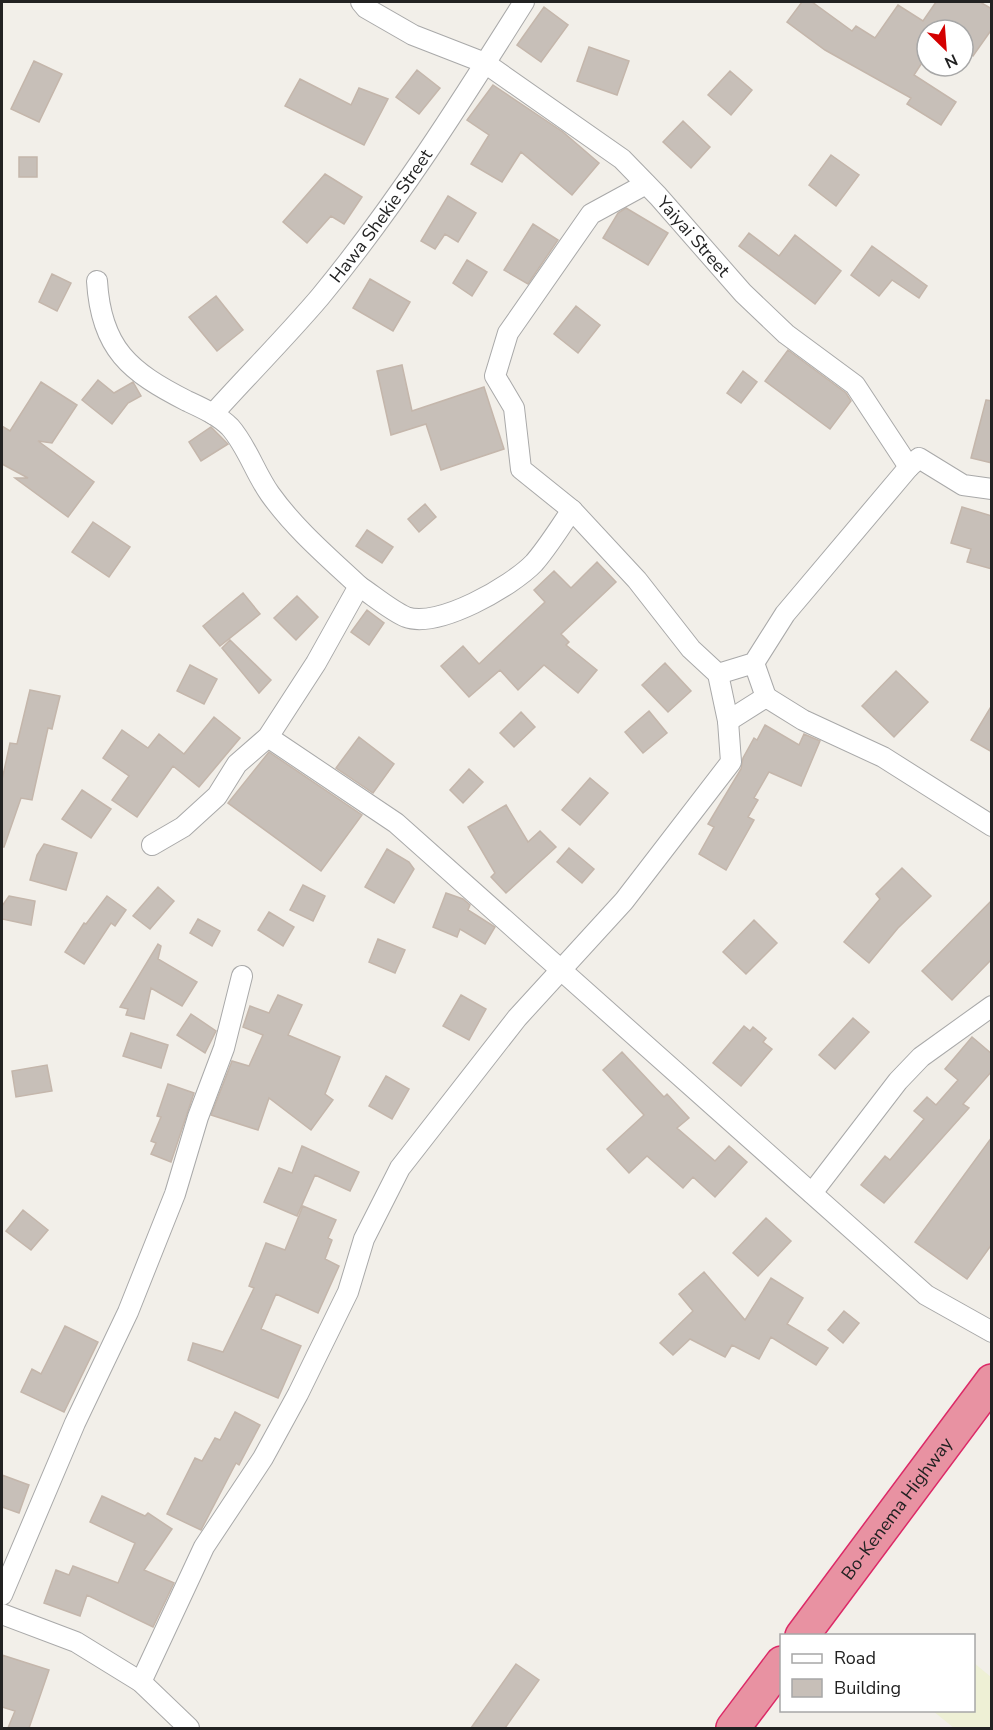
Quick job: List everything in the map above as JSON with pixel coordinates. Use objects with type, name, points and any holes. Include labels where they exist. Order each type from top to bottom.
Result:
[{"type":"highway","name":"Bo-Kenema Highway","points":[[803,1634],[992,1381]]},
{"type":"highway","points":[[733,1728],[780,1666]]},
{"type":"street","name":"Yaiyai Street","points":[[361,2],[366,8],[413,35],[485,63],[622,159],[743,293],[786,334],[855,385],[909,467]]},
{"type":"street","name":"Hawa Shekie Street","points":[[213,414],[319,298],[347,261],[406,180],[524,2]]},
{"type":"street","points":[[141,1682],[204,1547],[263,1458],[298,1394],[348,1292],[364,1239],[400,1168],[517,1018],[624,901],[731,762],[728,721],[718,674],[691,650],[638,580],[572,510],[521,469],[514,408],[495,376],[508,333],[591,214],[646,184]]},
{"type":"street","points":[[97,280],[99,306],[108,333],[127,362],[149,381],[213,414],[229,426],[242,443],[257,477],[296,526],[359,586],[407,617],[434,617],[462,610],[497,591],[533,563],[572,510]]},
{"type":"street","points":[[718,674],[754,663],[785,614],[909,467],[919,459],[963,484],[992,489]]},
{"type":"street","points":[[152,845],[183,827],[218,796],[237,764],[268,737],[316,663],[359,586]]},
{"type":"street","points":[[754,663],[766,697],[803,720],[883,757],[992,826]]},
{"type":"street","points":[[728,721],[766,697]]},
{"type":"street","points":[[268,737],[396,823],[926,1295],[992,1332]]},
{"type":"street","points":[[2,1595],[75,1423],[128,1312],[171,1204],[198,1117],[224,1048],[242,976]]},
{"type":"street","points":[[812,1192],[898,1081],[921,1057],[992,1006]]},
{"type":"street","points":[[2,1614],[76,1642],[141,1682],[189,1728]]},
{"type":"green space","points":[[975,1664],[991,1677],[991,1728],[954,1728],[934,1712],[975,1712]]},
{"type":"building","points":[[802,2],[812,2],[852,31],[856,26],[875,38],[898,5],[918,18],[915,18],[915,78],[919,78],[956,102],[941,125],[907,104],[911,98],[825,50],[787,22]]},
{"type":"building","points":[[936,2],[980,2],[992,9],[992,29],[975,53],[975,18],[925,18]]},
{"type":"building","points":[[544,7],[568,25],[541,62],[517,45]]},
{"type":"building","points":[[589,47],[629,61],[617,95],[577,81]]},
{"type":"building","points":[[34,61],[62,74],[39,122],[11,109]]},
{"type":"building","points":[[417,70],[440,88],[419,114],[396,97]]},
{"type":"building","points":[[730,71],[752,90],[731,115],[708,95]]},
{"type":"building","points":[[300,79],[351,105],[359,88],[388,99],[364,145],[285,106]]},
{"type":"building","points":[[493,85],[563,132],[599,163],[572,195],[521,152],[502,182],[471,164],[489,135],[467,120]]},
{"type":"building","points":[[683,121],[710,147],[691,168],[663,142]]},
{"type":"building","points":[[831,155],[859,175],[836,206],[809,185]]},
{"type":"building","points":[[19,157],[37,157],[37,177],[19,177]]},
{"type":"building","points":[[325,174],[362,197],[344,224],[331,216],[307,243],[283,222]]},
{"type":"building","points":[[448,196],[476,213],[458,242],[445,234],[435,249],[421,241]]},
{"type":"building","points":[[626,208],[668,233],[648,265],[603,238],[618,213]]},
{"type":"building","points":[[533,224],[558,240],[528,284],[504,270]]},
{"type":"building","points":[[749,233],[779,256],[795,235],[841,271],[815,304],[739,246]]},
{"type":"building","points":[[872,246],[927,286],[919,298],[892,280],[879,296],[851,275]]},
{"type":"building","points":[[467,260],[487,272],[472,296],[453,283]]},
{"type":"building","points":[[52,274],[71,283],[57,311],[39,302]]},
{"type":"building","points":[[370,279],[410,302],[393,331],[353,308]]},
{"type":"building","points":[[216,296],[243,330],[217,351],[189,317]]},
{"type":"building","points":[[576,306],[600,325],[578,353],[554,334]]},
{"type":"building","points":[[788,350],[846,393],[851,401],[830,429],[765,381]]},
{"type":"building","points":[[402,365],[412,411],[484,387],[504,449],[441,470],[426,424],[391,435],[377,371]]},
{"type":"building","points":[[743,371],[757,382],[741,403],[727,393]]},
{"type":"building","points":[[98,380],[114,393],[133,382],[141,396],[128,403],[112,424],[82,400]]},
{"type":"building","points":[[41,382],[77,405],[52,443],[38,441],[94,482],[68,517],[15,478],[28,478],[2,464],[2,426],[10,431]]},
{"type":"building","points":[[986,400],[992,401],[992,463],[971,458]]},
{"type":"building","points":[[211,427],[228,444],[201,461],[189,442]]},
{"type":"building","points":[[425,504],[436,517],[419,532],[408,519]]},
{"type":"building","points":[[962,507],[992,516],[992,569],[967,562],[971,549],[951,543]]},
{"type":"building","points":[[93,522],[130,547],[109,577],[72,552]]},
{"type":"building","points":[[367,530],[393,547],[382,563],[356,546]]},
{"type":"building","points":[[597,562],[616,582],[561,634],[569,642],[566,645],[597,670],[578,693],[544,665],[518,690],[500,670],[469,697],[441,666],[463,646],[479,664],[545,602],[534,590],[554,571],[571,588]]},
{"type":"building","points":[[243,593],[260,614],[220,646],[203,626]]},
{"type":"building","points":[[297,596],[318,617],[296,640],[274,618]]},
{"type":"building","points":[[367,610],[384,623],[369,645],[351,632]]},
{"type":"building","points":[[230,640],[271,680],[259,693],[222,648]]},
{"type":"building","points":[[665,663],[691,691],[668,712],[642,685]]},
{"type":"building","points":[[190,665],[217,679],[204,704],[177,691]]},
{"type":"building","points":[[896,671],[928,702],[894,737],[862,706]]},
{"type":"building","points":[[30,690],[60,696],[52,729],[48,728],[32,800],[21,798],[4,847],[2,847],[2,780],[10,743],[17,744]]},
{"type":"building","points":[[992,705],[992,752],[971,740]]},
{"type":"building","points":[[649,711],[667,733],[643,753],[625,732]]},
{"type":"building","points":[[521,712],[535,727],[514,747],[500,733]]},
{"type":"building","points":[[214,717],[240,738],[199,787],[173,766],[137,817],[112,800],[129,776],[103,758],[122,730],[148,748],[159,734],[184,754]]},
{"type":"building","points":[[765,725],[799,745],[804,734],[820,741],[801,786],[769,772],[754,798],[758,800],[748,817],[754,820],[726,870],[699,854],[714,827],[708,824],[741,769],[743,758],[754,738],[757,740]]},
{"type":"building","points":[[359,737],[394,764],[373,793],[336,768]]},
{"type":"building","points":[[269,752],[362,815],[321,871],[228,803]]},
{"type":"building","points":[[469,769],[483,782],[463,803],[450,790]]},
{"type":"building","points":[[590,778],[608,793],[580,825],[562,810]]},
{"type":"building","points":[[82,790],[111,809],[91,838],[62,819]]},
{"type":"building","points":[[506,805],[528,842],[540,831],[556,847],[506,893],[491,877],[495,873],[468,827]]},
{"type":"building","points":[[44,844],[77,853],[66,890],[30,880],[37,855]]},
{"type":"building","points":[[569,848],[594,869],[582,883],[557,862]]},
{"type":"building","points":[[387,849],[409,862],[414,869],[394,903],[365,887]]},
{"type":"building","points":[[902,868],[931,896],[898,928],[869,963],[844,942],[880,899],[876,894]]},
{"type":"building","points":[[303,885],[325,896],[313,921],[290,910]]},
{"type":"building","points":[[158,887],[174,901],[150,929],[133,916]]},
{"type":"building","points":[[446,893],[463,899],[470,905],[468,910],[495,927],[485,944],[460,929],[457,937],[433,927]]},
{"type":"building","points":[[9,896],[35,901],[31,925],[2,919],[2,906]]},
{"type":"building","points":[[107,896],[126,910],[115,926],[111,923],[84,964],[65,952],[84,923],[86,924]]},
{"type":"building","points":[[992,900],[992,959],[952,1000],[922,971]]},
{"type":"building","points":[[269,912],[294,927],[283,946],[258,930]]},
{"type":"building","points":[[198,919],[220,931],[212,946],[190,933]]},
{"type":"building","points":[[754,920],[777,943],[746,974],[723,952]]},
{"type":"building","points":[[378,939],[405,950],[395,973],[369,962]]},
{"type":"building","points":[[158,944],[161,946],[158,959],[197,982],[182,1006],[151,988],[144,1019],[126,1015],[128,1009],[120,1007]]},
{"type":"building","points":[[278,995],[302,1005],[288,1035],[340,1057],[325,1094],[333,1100],[311,1130],[269,1098],[258,1130],[211,1115],[232,1061],[249,1066],[263,1035],[243,1027],[250,1006],[269,1013]]},
{"type":"building","points":[[461,995],[486,1009],[469,1040],[443,1026]]},
{"type":"building","points":[[191,1014],[216,1031],[205,1053],[177,1035]]},
{"type":"building","points":[[853,1018],[869,1032],[835,1069],[819,1055]]},
{"type":"building","points":[[744,1026],[750,1031],[753,1027],[766,1038],[763,1042],[772,1049],[741,1086],[713,1063]]},
{"type":"building","points":[[131,1033],[168,1045],[161,1068],[123,1056]]},
{"type":"building","points":[[972,1037],[992,1054],[992,1071],[963,1104],[969,1108],[884,1203],[861,1185],[885,1156],[890,1160],[924,1119],[914,1111],[927,1097],[936,1105],[958,1080],[945,1069]]},
{"type":"building","points":[[622,1052],[664,1097],[667,1094],[689,1118],[677,1128],[715,1161],[729,1146],[747,1162],[715,1197],[693,1177],[683,1188],[647,1156],[629,1173],[607,1149],[644,1115],[603,1070]]},
{"type":"building","points":[[47,1065],[52,1091],[16,1097],[12,1071]]},
{"type":"building","points":[[386,1076],[409,1089],[392,1119],[369,1106]]},
{"type":"building","points":[[168,1084],[194,1093],[171,1162],[151,1154],[156,1143],[151,1141],[161,1117],[157,1116]]},
{"type":"building","points":[[992,1137],[992,1244],[967,1279],[915,1242]]},
{"type":"building","points":[[302,1146],[359,1172],[350,1191],[315,1175],[297,1216],[264,1202],[279,1168],[292,1173]]},
{"type":"building","points":[[303,1206],[336,1220],[328,1238],[332,1240],[325,1259],[339,1266],[318,1313],[276,1294],[261,1329],[301,1346],[278,1398],[188,1360],[193,1343],[223,1352],[254,1288],[249,1286],[266,1243],[285,1250]]},
{"type":"building","points":[[23,1210],[48,1230],[31,1250],[6,1231]]},
{"type":"building","points":[[766,1218],[791,1241],[758,1276],[733,1253]]},
{"type":"building","points":[[704,1272],[745,1320],[771,1278],[803,1298],[787,1324],[828,1348],[816,1365],[771,1337],[759,1359],[732,1345],[725,1357],[690,1339],[673,1355],[660,1343],[693,1311],[679,1294]]},
{"type":"building","points":[[844,1311],[859,1323],[843,1343],[828,1330]]},
{"type":"building","points":[[65,1326],[98,1342],[64,1412],[21,1392],[32,1369],[41,1374]]},
{"type":"building","points":[[235,1412],[260,1425],[239,1465],[236,1463],[201,1530],[167,1514],[195,1458],[202,1461],[215,1438],[220,1440]]},
{"type":"building","points":[[2,1475],[29,1485],[19,1513],[2,1507]]},
{"type":"building","points":[[102,1496],[145,1516],[148,1513],[172,1529],[144,1570],[174,1583],[153,1627],[87,1595],[80,1616],[44,1603],[56,1570],[69,1575],[73,1566],[118,1583],[135,1543],[90,1522]]},
{"type":"building","points":[[2,1655],[49,1670],[29,1728],[8,1728],[15,1711],[2,1707]]},
{"type":"building","points":[[516,1664],[539,1680],[505,1728],[471,1728]]}]
